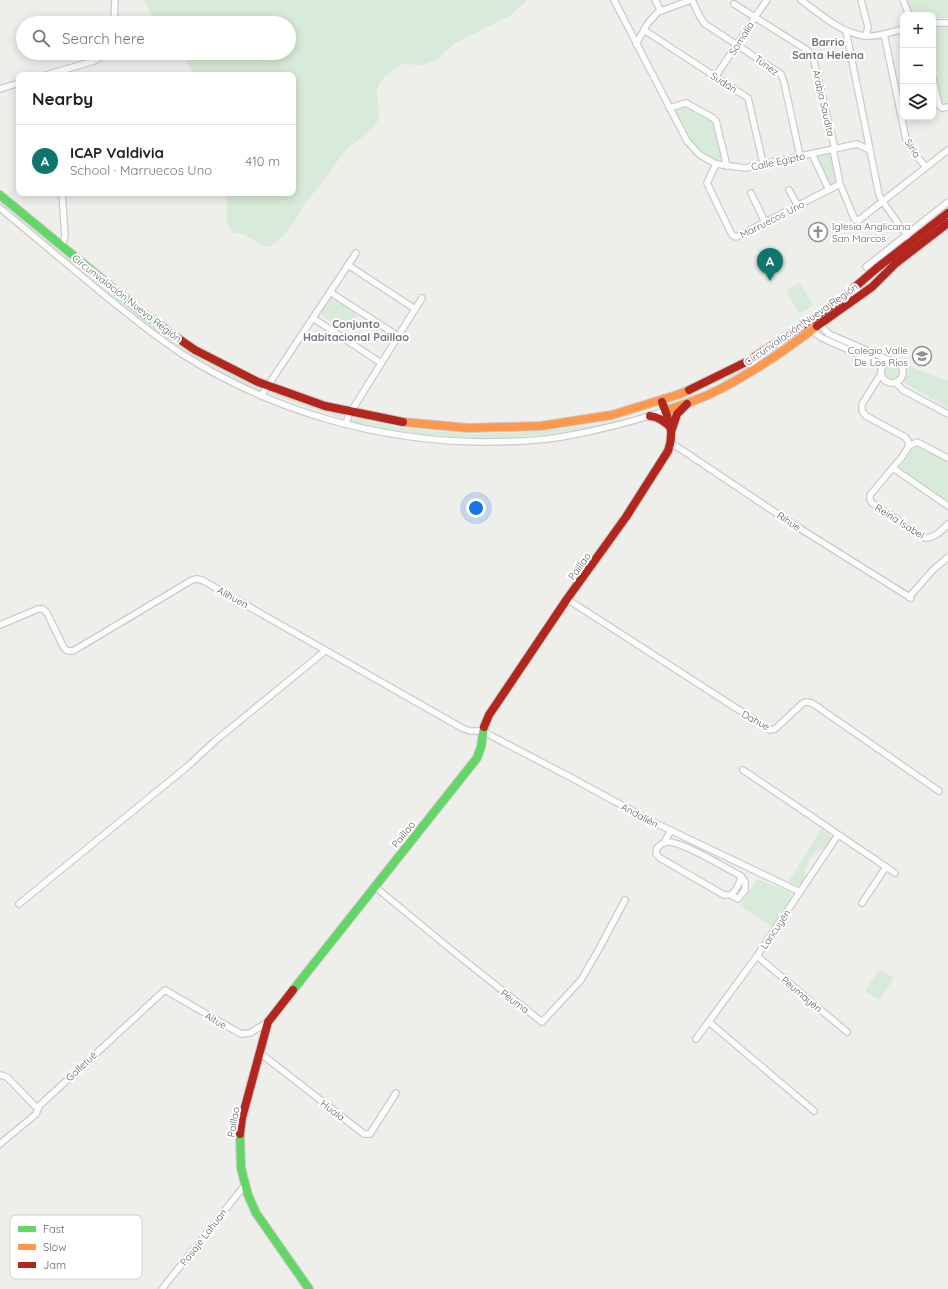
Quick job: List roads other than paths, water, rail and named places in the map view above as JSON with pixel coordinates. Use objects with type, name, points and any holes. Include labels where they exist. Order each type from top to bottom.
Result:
[{"type":"street","points":[[114,16],[115,0]]},
{"type":"street","name":"Calle Egipto","points":[[614,0],[687,141],[700,155],[716,164],[745,168],[858,144],[868,149]]},
{"type":"street","points":[[655,0],[661,11]]},
{"type":"street","points":[[636,44],[648,23],[658,12],[689,0]]},
{"type":"street","name":"Túnez","points":[[689,0],[706,24],[776,70],[782,77],[800,156]]},
{"type":"street","name":"Somalía","points":[[716,76],[767,0]]},
{"type":"street","points":[[801,0],[846,31],[866,36],[884,34],[900,30]]},
{"type":"street","points":[[861,0],[868,27],[866,36]]},
{"type":"street","points":[[903,0],[908,12]]},
{"type":"street","name":"Arabia Saudita","points":[[734,4],[807,50],[812,57],[834,149],[840,184],[854,218],[859,220],[883,202]]},
{"type":"street","points":[[936,23],[948,24]]},
{"type":"street","name":"Sudán","points":[[644,30],[748,98],[763,163]]},
{"type":"street","points":[[846,31],[868,149],[879,195],[911,241]]},
{"type":"street","name":"Siria","points":[[884,34],[906,139],[914,153],[926,167]]},
{"type":"street","points":[[61,72],[96,60]]},
{"type":"street","points":[[0,89],[16,84]]},
{"type":"street","points":[[934,84],[939,105],[942,108],[948,107]]},
{"type":"street","points":[[669,108],[686,103],[713,118],[717,124],[728,166]]},
{"type":"street","points":[[883,202],[948,150]]},
{"type":"street","points":[[812,154],[829,190]]},
{"type":"street","name":"Marruecos Uno","points":[[716,164],[707,183],[732,235],[736,237],[840,184]]},
{"type":"street","points":[[789,190],[798,206]]},
{"type":"street","points":[[751,193],[765,222]]},
{"type":"street","name":"Circunvalación Nueva Región","points":[[0,194],[143,313],[176,338],[229,369],[247,378],[307,400],[415,425],[460,429],[501,429],[545,426],[597,418],[662,402],[703,385],[744,364],[812,320],[847,294],[866,276],[948,213]]},
{"type":"street","points":[[62,196],[65,236],[62,246]]},
{"type":"street","points":[[866,266],[911,241],[948,202]]},
{"type":"street","name":"Circunvalación Nueva Región","points":[[0,208],[152,333],[202,366],[262,396],[296,410],[381,432],[426,439],[472,442],[502,442],[561,437],[650,416],[708,395],[751,372],[818,328],[872,287],[896,263],[911,241],[948,223]]},
{"type":"street","points":[[262,396],[356,254]]},
{"type":"street","points":[[348,265],[416,309]]},
{"type":"street","points":[[330,292],[398,336]]},
{"type":"street","points":[[847,294],[852,301]]},
{"type":"street","points":[[346,424],[351,411],[422,298]]},
{"type":"street","points":[[313,318],[381,363]]},
{"type":"street","points":[[812,320],[818,328],[822,338],[874,361],[882,367]]},
{"type":"street","points":[[818,328],[891,361],[895,361],[901,365],[903,372],[901,378],[896,383]]},
{"type":"street","points":[[891,361],[884,364],[882,367],[881,374],[862,404],[862,411],[866,416],[905,437],[909,446],[917,442],[948,458]]},
{"type":"street","points":[[881,374],[886,381],[896,383],[903,390],[948,414]]},
{"type":"street","points":[[650,416],[655,416],[663,420],[672,429],[677,414],[691,401]]},
{"type":"street","name":"Paillao","points":[[309,1289],[261,1221],[252,1204],[245,1185],[240,1159],[240,1128],[268,1022],[476,758],[481,746],[482,731],[489,715],[567,599],[626,517],[670,446],[672,429],[670,419],[662,402]]},
{"type":"street","name":"Rihue","points":[[670,446],[676,446],[788,521],[910,597],[933,570],[948,557]]},
{"type":"street","name":"Reina Isabel","points":[[909,446],[869,498],[871,502],[925,538],[936,535],[948,524]]},
{"type":"street","points":[[893,468],[948,506]]},
{"type":"street","name":"Alihuen","points":[[0,625],[38,609],[43,609],[47,613],[64,648],[68,651],[73,651],[192,580],[202,580],[462,728],[470,732],[482,731]]},
{"type":"street","name":"Dahue","points":[[567,599],[770,730],[775,729],[803,703],[812,703],[939,791]]},
{"type":"street","points":[[19,904],[182,771],[214,741],[325,651]]},
{"type":"street","name":"Andalién","points":[[482,731],[670,830],[800,892]]},
{"type":"street","points":[[743,770],[895,873]]},
{"type":"street","points":[[664,843],[668,842],[681,845],[742,876],[745,882],[745,890],[738,899],[732,895],[724,895],[660,858],[656,854],[657,848],[664,843],[670,830]]},
{"type":"street","name":"Lancuyén","points":[[696,1039],[757,956],[838,835]]},
{"type":"street","points":[[862,903],[886,867]]},
{"type":"street","name":"Peuma","points":[[374,886],[542,1022],[581,980],[625,900]]},
{"type":"street","name":"Peumayén","points":[[757,956],[847,1032]]},
{"type":"street","name":"Aitue","points":[[164,990],[241,1034],[250,1033],[268,1022]]},
{"type":"street","name":"Galletué","points":[[0,1144],[36,1114],[39,1106],[164,990]]},
{"type":"street","points":[[709,1022],[814,1111]]},
{"type":"street","name":"Huala","points":[[260,1053],[364,1134],[370,1134],[396,1094]]},
{"type":"street","points":[[0,1075],[7,1078],[38,1109]]},
{"type":"street","name":"Pasaje Lahuan","points":[[162,1289],[245,1185]]},
{"type":"place","name":"Iglesia Anglicana San Marcos","points":[[818,232]]},
{"type":"place","name":"ICAP Valdivia","points":[[770,281]]},
{"type":"place","name":"Colegio Valle De Los Rios","points":[[922,356]]},
{"type":"district","name":"Barrio Santa Helena","points":[[828,48]]},
{"type":"district","name":"Conjunto Habitacional Paillao","points":[[356,330]]}]
